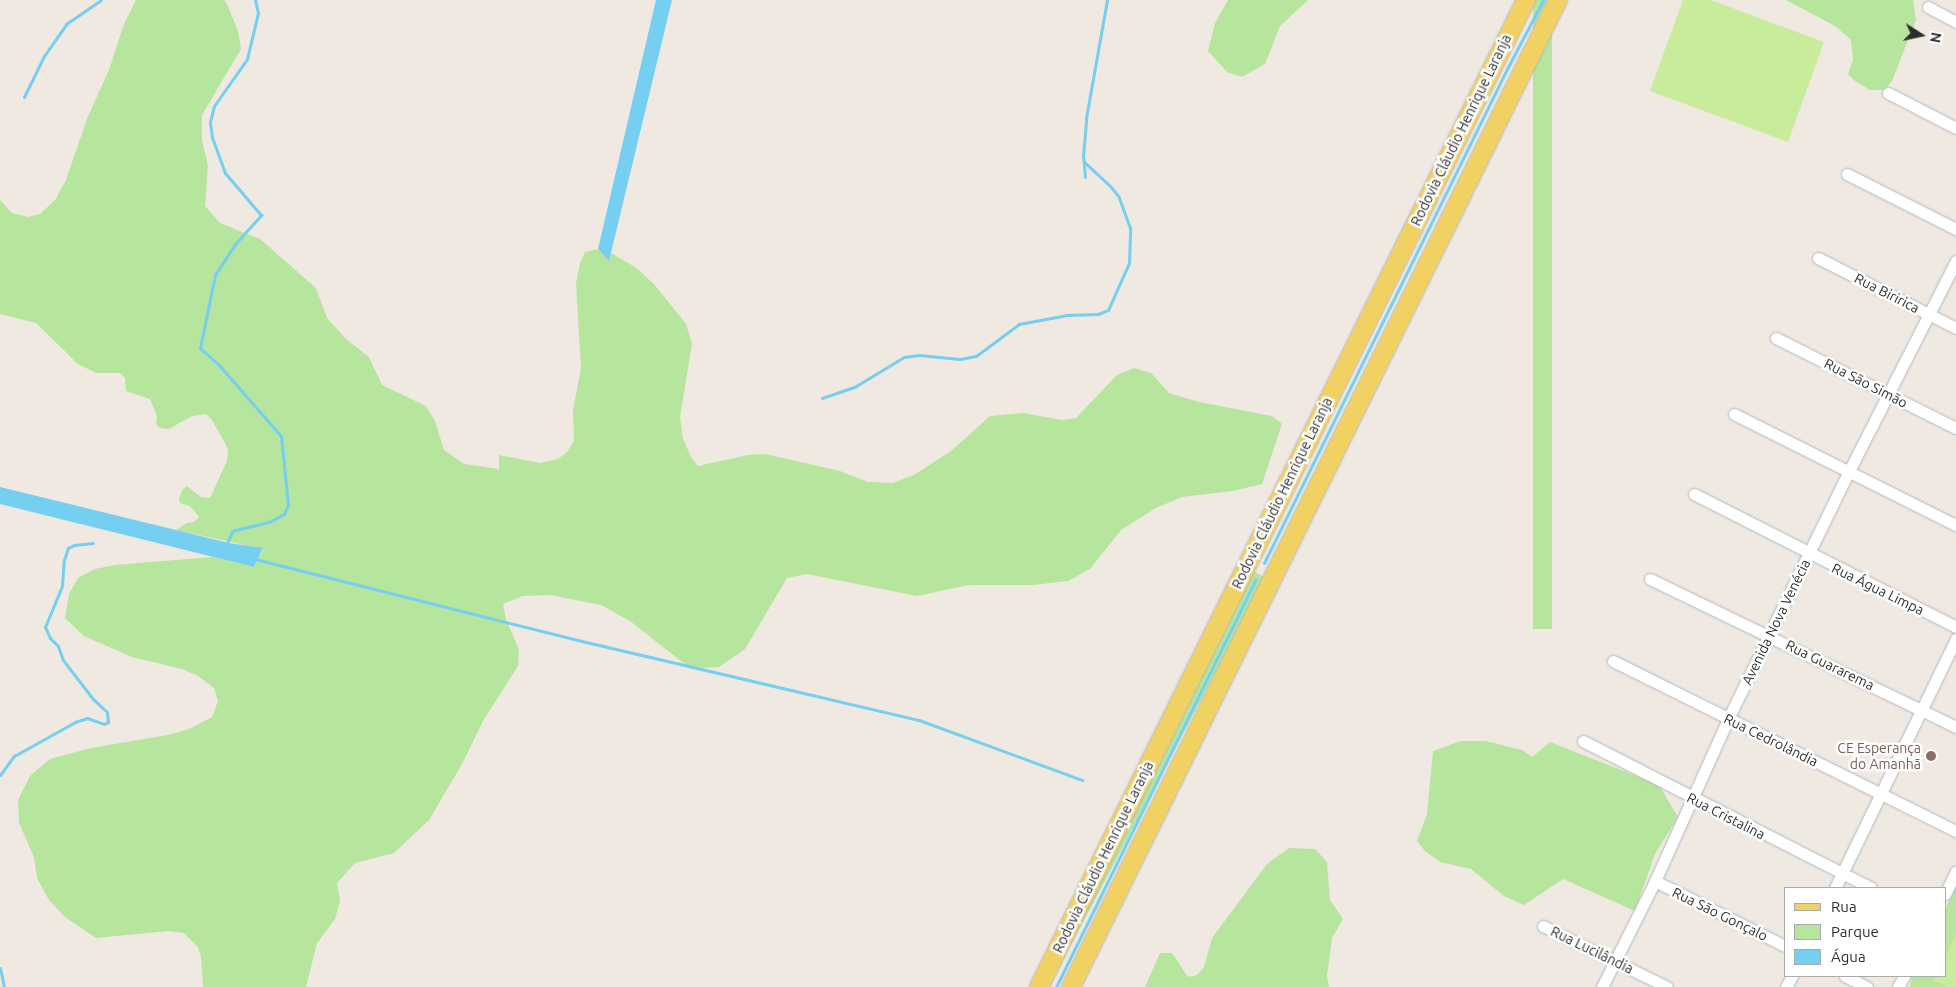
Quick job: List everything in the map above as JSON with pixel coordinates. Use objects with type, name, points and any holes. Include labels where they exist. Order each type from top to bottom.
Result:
[{"type":"main road","name":"Rodovia Cláudio Henrique Laranja","points":[[1039,987],[1526,0]]},
{"type":"main road","name":"Rodovia Cláudio Henrique Laranja","points":[[1072,987],[1530,53],[1558,0]]},
{"type":"main road","points":[[1530,53],[1563,0]]},
{"type":"street","points":[[1928,7],[1956,22]]},
{"type":"street","points":[[1888,93],[1956,128]]},
{"type":"street","points":[[1847,174],[1956,229]]},
{"type":"street","name":"Rua Biririca","points":[[1818,258],[1956,328]]},
{"type":"street","name":"Avenida Nova Venécia","points":[[1602,987],[1655,881],[1728,719],[1849,471],[1956,262]]},
{"type":"street","name":"Rua São Simão","points":[[1776,338],[1956,428]]},
{"type":"street","points":[[1734,414],[1956,525]]},
{"type":"street","name":"Rua Água Limpa","points":[[1694,494],[1956,627]]},
{"type":"street","name":"Rua Guararema","points":[[1650,579],[1956,727]]},
{"type":"street","points":[[1836,887],[1883,794],[1956,640]]},
{"type":"street","name":"Rua Cedrolândia","points":[[1613,661],[1956,831]]},
{"type":"street","name":"Rua Cristalina","points":[[1583,741],[1869,887]]},
{"type":"street","points":[[1946,892],[1956,871]]},
{"type":"street","name":"Rua São Gonçalo","points":[[1655,881],[1784,946]]},
{"type":"street","name":"Rua Lucilândia","points":[[1543,926],[1667,987]]},
{"type":"street","points":[[1847,977],[1868,987]]},
{"type":"green space","points":[[136,0],[224,0],[227,4],[238,31],[241,49],[202,115],[202,140],[208,166],[205,206],[220,223],[260,239],[316,288],[327,318],[346,339],[369,357],[382,385],[426,406],[435,421],[444,450],[464,464],[499,469],[499,455],[540,463],[558,459],[567,452],[574,441],[573,410],[581,368],[576,284],[580,263],[585,252],[598,249],[609,261],[611,253],[635,267],[654,284],[686,324],[692,344],[680,417],[683,439],[691,457],[698,466],[748,455],[765,454],[840,471],[868,482],[893,483],[914,475],[951,451],[990,416],[1023,413],[1062,420],[1076,418],[1117,375],[1134,368],[1151,373],[1169,393],[1199,402],[1272,416],[1282,424],[1262,484],[1233,491],[1182,497],[1156,508],[1121,530],[1090,569],[1068,581],[1033,585],[969,585],[917,596],[807,574],[787,578],[745,649],[719,667],[704,668],[686,665],[630,621],[601,605],[550,595],[523,596],[503,604],[506,619],[519,650],[518,666],[483,721],[462,764],[429,820],[394,853],[355,863],[337,883],[340,901],[335,919],[317,943],[306,987],[203,987],[201,957],[198,947],[184,933],[169,931],[96,938],[65,917],[49,900],[37,878],[34,857],[19,823],[18,800],[30,776],[50,759],[91,748],[168,735],[189,729],[212,717],[218,701],[214,688],[198,676],[182,669],[132,657],[84,636],[65,618],[69,594],[78,578],[95,569],[115,565],[213,557],[254,567],[263,549],[176,530],[187,523],[194,522],[199,517],[190,506],[180,503],[179,498],[183,489],[187,486],[201,497],[210,498],[227,461],[228,450],[225,443],[212,420],[206,414],[192,416],[169,429],[160,428],[156,424],[157,416],[150,399],[126,391],[125,378],[120,373],[96,373],[78,364],[36,323],[0,314],[0,200],[12,213],[28,217],[40,214],[55,200],[66,180],[88,116],[109,70],[124,24]]},
{"type":"green space","points":[[1228,0],[1308,0],[1280,26],[1265,64],[1242,77],[1227,72],[1208,51],[1215,23]]},
{"type":"green space","points":[[1533,0],[1552,0],[1552,629],[1533,629]]},
{"type":"green space","points":[[1683,0],[1711,0],[1824,42],[1788,142],[1650,91]]},
{"type":"green space","points":[[1786,0],[1913,0],[1916,20],[1892,81],[1884,90],[1870,90],[1855,81],[1848,74],[1853,60],[1851,40],[1835,26]]},
{"type":"green space","points":[[1251,570],[1266,578],[1049,987],[1033,981]]},
{"type":"green space","points":[[1461,741],[1486,741],[1522,750],[1532,757],[1550,742],[1659,785],[1678,817],[1655,854],[1635,911],[1563,879],[1524,905],[1504,896],[1471,869],[1440,862],[1425,851],[1417,841],[1427,814],[1433,751]]},
{"type":"green space","points":[[1289,848],[1315,849],[1327,862],[1330,900],[1343,919],[1332,938],[1327,976],[1329,987],[1145,987],[1160,953],[1172,953],[1188,977],[1197,975],[1204,967],[1212,938],[1267,864]]},
{"type":"green space","points":[[1956,886],[1956,987],[1910,987],[1912,977],[1946,977],[1946,907]]},
{"type":"green space","points":[[1956,934],[1956,987],[1948,987],[1933,980],[1934,977],[1946,977],[1946,955]]},
{"type":"water","points":[[656,0],[672,0],[609,261],[598,249]]},
{"type":"water","points":[[0,487],[229,543],[263,548],[254,567],[0,504]]},
{"type":"waterway","points":[[24,97],[44,56],[66,24],[101,0]]},
{"type":"waterway","points":[[226,546],[232,531],[269,522],[284,514],[288,505],[281,436],[219,365],[200,348],[215,275],[236,243],[261,215],[225,173],[212,137],[210,122],[214,106],[247,59],[258,13],[255,0]]},
{"type":"waterway","points":[[1085,177],[1083,156],[1086,118],[1107,0]]},
{"type":"waterway","points":[[1264,563],[1507,69],[1543,0]]},
{"type":"waterway","points":[[822,398],[856,386],[904,357],[919,355],[960,359],[976,356],[1019,324],[1067,315],[1098,314],[1108,310],[1129,263],[1130,228],[1119,197],[1084,162]]},
{"type":"waterway","points":[[0,775],[14,756],[75,722],[87,718],[104,724],[108,722],[107,712],[93,699],[63,660],[58,646],[50,638],[45,627],[62,586],[64,560],[68,548],[74,545],[93,543]]},
{"type":"waterway","points":[[255,559],[586,642],[919,720],[1082,780]]},
{"type":"waterway","points":[[1056,987],[1256,579]]},
{"type":"waterway","points":[[0,968],[4,987]]},
{"type":"place","name":"CE Esperança do Amanhã","points":[[1931,756]]}]
